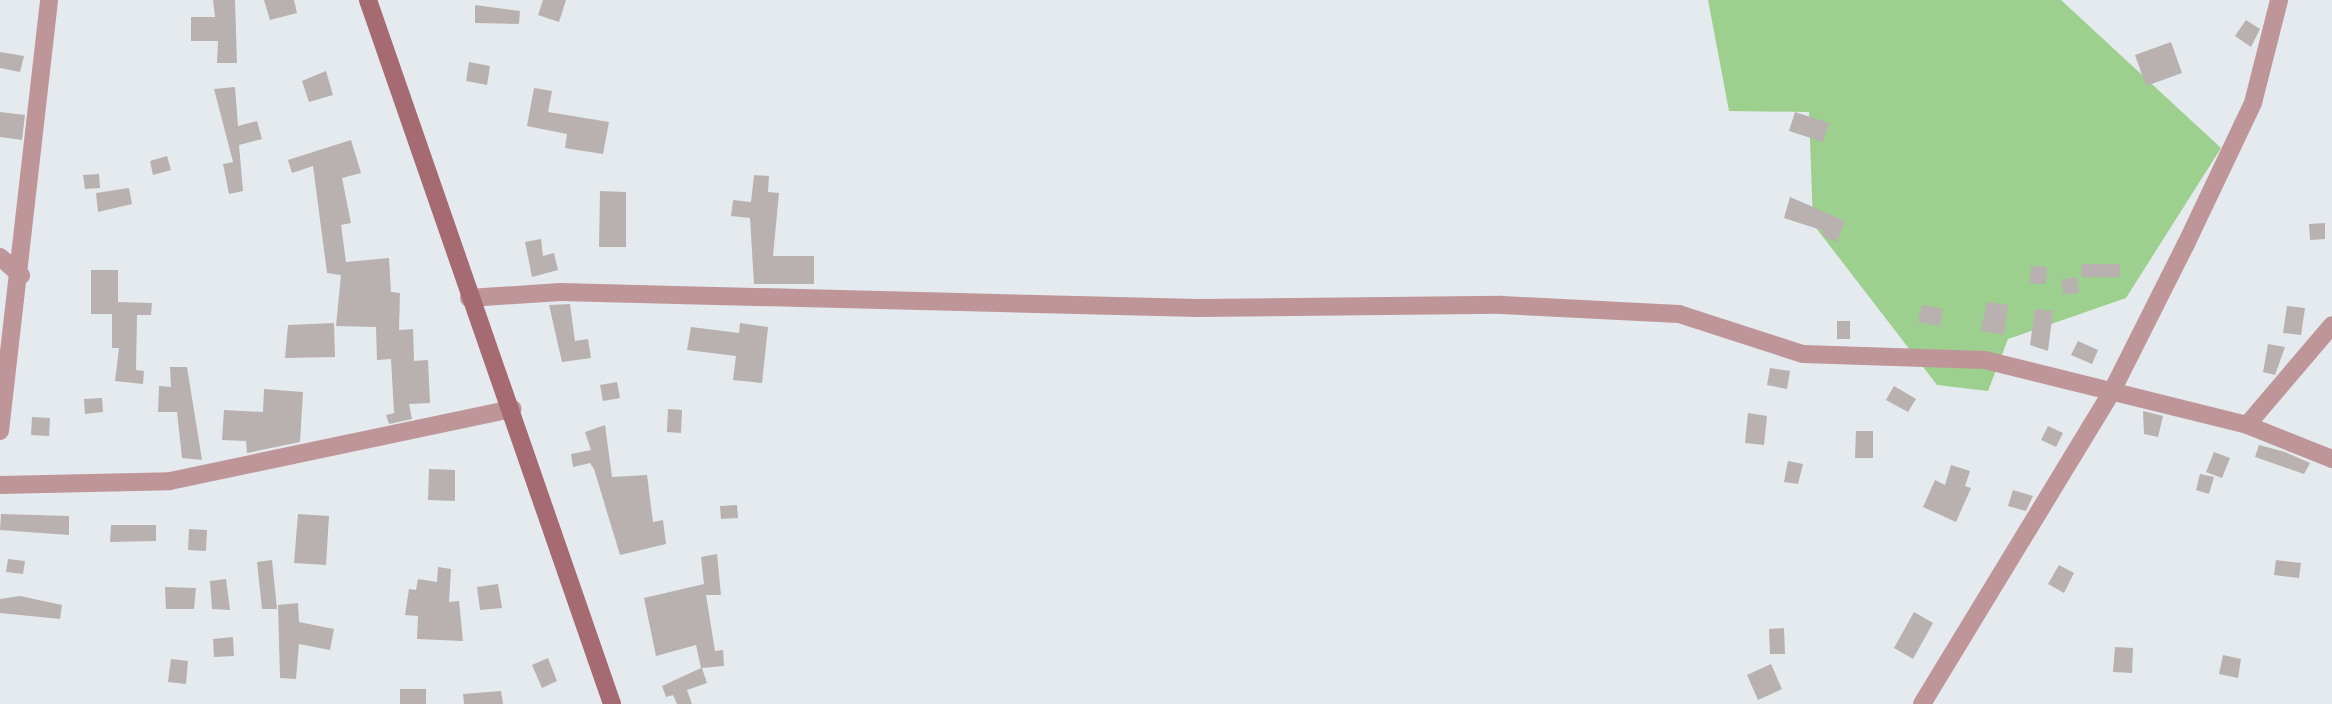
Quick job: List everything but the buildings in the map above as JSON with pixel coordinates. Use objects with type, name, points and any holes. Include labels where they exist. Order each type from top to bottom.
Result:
[{"type":"main road","points":[[368,0],[469,298],[513,409],[612,704]]},
{"type":"street","points":[[0,431],[21,275],[49,0]]},
{"type":"street","points":[[1922,704],[2112,391],[2239,135],[2266,63],[2279,0]]},
{"type":"street","points":[[0,257],[21,275]]},
{"type":"street","points":[[469,298],[560,292],[1185,308],[1616,309],[1707,320],[1786,352],[1955,356],[2247,425],[2332,459]]},
{"type":"street","points":[[2247,425],[2332,325]]},
{"type":"street","points":[[0,485],[170,481],[513,409]]},
{"type":"green space","points":[[1708,0],[2061,0],[2221,148],[2126,298],[2008,339],[1988,391],[1937,385],[1813,224],[1809,112],[1729,111]]}]
